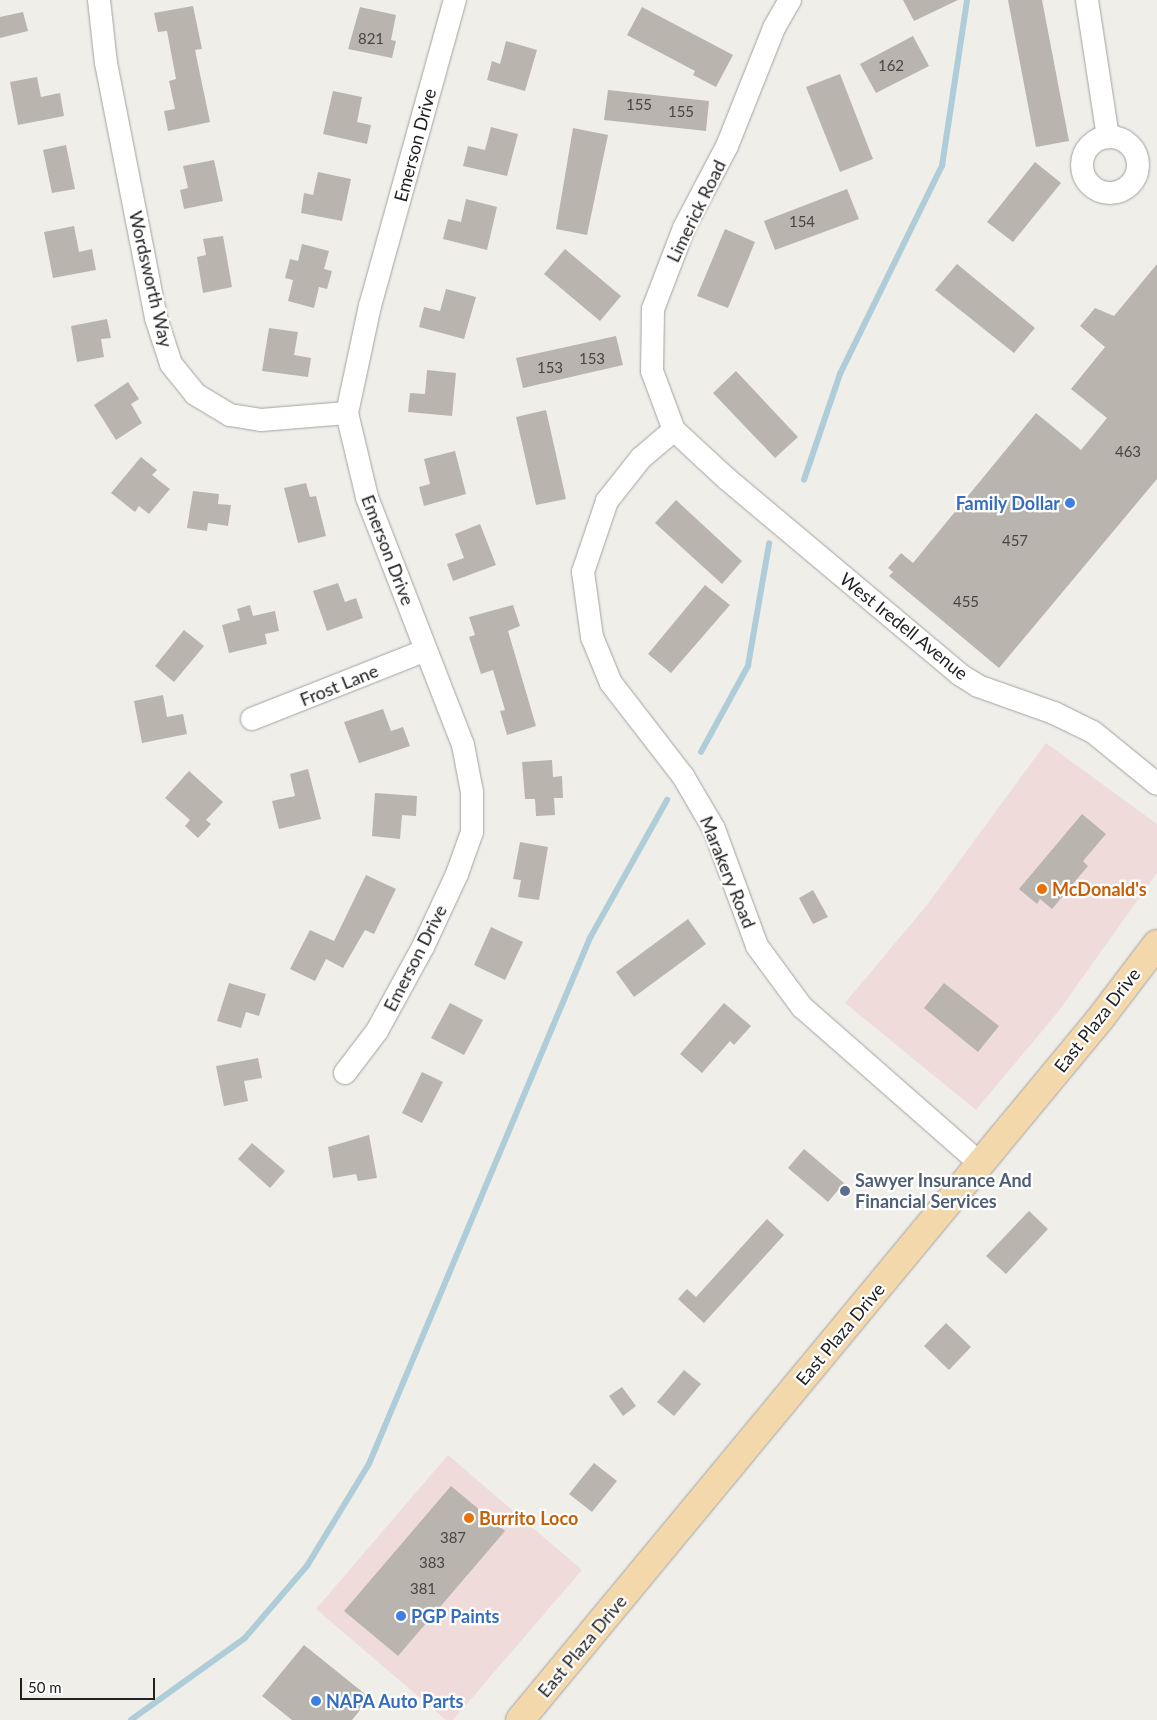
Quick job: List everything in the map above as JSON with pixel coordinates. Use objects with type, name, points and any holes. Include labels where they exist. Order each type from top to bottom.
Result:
[{"type":"main road","name":"East Plaza Drive","points":[[520,1720],[981,1164],[1100,1019],[1157,944]]},
{"type":"street","name":"Wordsworth Way","points":[[99,0],[106,63],[156,318],[171,364],[195,394],[230,415],[261,420],[346,413]]},
{"type":"street","name":"Emerson Drive","points":[[345,1073],[377,1031],[423,946],[457,874],[472,832],[472,792],[463,744],[367,497],[346,413],[370,306],[455,0]]},
{"type":"street","name":"Limerick Road","points":[[674,430],[652,371],[653,309],[684,228],[727,146],[774,28],[790,0]]},
{"type":"street","points":[[1087,0],[1108,137]]},
{"type":"street","name":"West Iredell Avenue","points":[[674,430],[727,479],[959,674],[978,686],[1054,713],[1093,732],[1157,784]]},
{"type":"street","name":"Marakery Road","points":[[674,430],[641,458],[607,501],[583,572],[592,637],[611,683],[683,776],[710,822],[757,946],[802,1008],[981,1164]]},
{"type":"street","name":"Frost Lane","points":[[252,719],[426,650]]},
{"type":"shaded area","name":"McDonald's","points":[[1046,743],[1157,824],[1157,873],[1058,1012],[976,1110],[845,1003],[927,905]]},
{"type":"shaded area","points":[[448,1455],[582,1570],[453,1720],[446,1720],[316,1609]]},
{"type":"building","points":[[903,0],[958,0],[914,21]]},
{"type":"building","points":[[1008,0],[1042,0],[1069,141],[1036,147]]},
{"type":"building","points":[[193,6],[202,49],[195,50],[210,122],[168,131],[164,111],[175,109],[169,81],[176,79],[167,31],[158,32],[154,13]]},
{"type":"building","points":[[360,7],[396,15],[391,40],[396,41],[392,58],[348,49]]},
{"type":"building","points":[[642,7],[733,55],[716,87],[693,75],[695,71],[627,35]]},
{"type":"building","points":[[23,12],[28,31],[0,38],[0,17]]},
{"type":"building","points":[[913,36],[929,66],[876,93],[860,64]]},
{"type":"building","points":[[506,41],[537,50],[525,91],[487,80],[492,61],[500,64]]},
{"type":"building","points":[[840,74],[873,159],[840,172],[806,87]]},
{"type":"building","points":[[37,77],[41,97],[60,93],[64,116],[18,125],[10,82]]},
{"type":"building","points":[[608,90],[709,101],[706,131],[604,120]]},
{"type":"building","points":[[333,91],[362,97],[357,122],[371,125],[367,144],[323,134]]},
{"type":"building","points":[[491,127],[518,134],[507,176],[463,166],[468,146],[485,150]]},
{"type":"building","points":[[573,128],[608,135],[587,235],[556,229]]},
{"type":"building","points":[[66,145],[75,189],[52,193],[43,150]]},
{"type":"building","points":[[214,160],[223,201],[184,209],[180,190],[188,188],[183,166]]},
{"type":"building","points":[[1035,162],[1061,183],[1013,242],[987,222]]},
{"type":"building","points":[[318,172],[351,179],[342,221],[301,213],[304,193],[313,195]]},
{"type":"building","points":[[847,189],[859,219],[775,250],[764,221]]},
{"type":"building","points":[[466,199],[497,207],[487,250],[443,239],[448,219],[461,222]]},
{"type":"building","points":[[74,226],[79,252],[92,249],[96,270],[53,278],[44,232]]},
{"type":"building","points":[[725,229],[755,242],[728,308],[697,296]]},
{"type":"building","points":[[223,236],[232,287],[203,293],[197,257],[206,255],[203,239]]},
{"type":"building","points":[[302,244],[329,251],[324,269],[332,271],[327,289],[319,287],[314,308],[288,301],[293,280],[285,278],[290,259],[298,261]]},
{"type":"building","points":[[565,249],[621,296],[600,321],[544,274]]},
{"type":"building","points":[[957,264],[1035,328],[1014,353],[935,290]]},
{"type":"building","points":[[1157,264],[1157,479],[999,668],[889,576],[893,572],[888,568],[901,553],[913,563],[1036,413],[1081,450],[1107,418],[1071,389],[1105,347],[1080,326],[1095,308],[1114,316]]},
{"type":"building","points":[[446,289],[476,297],[464,339],[419,327],[424,307],[440,311]]},
{"type":"building","points":[[107,319],[111,338],[101,339],[104,357],[77,362],[71,326]]},
{"type":"building","points":[[269,328],[298,332],[294,355],[311,358],[308,377],[262,371]]},
{"type":"building","points":[[616,336],[623,365],[523,388],[516,358]]},
{"type":"building","points":[[427,370],[456,373],[452,416],[408,412],[410,393],[425,394]]},
{"type":"building","points":[[736,371],[798,437],[775,458],[713,393]]},
{"type":"building","points":[[128,382],[139,399],[131,404],[142,423],[116,440],[94,405]]},
{"type":"building","points":[[546,410],[566,499],[536,505],[516,417]]},
{"type":"building","points":[[455,451],[466,494],[424,506],[419,487],[430,484],[424,459]]},
{"type":"building","points":[[141,457],[157,470],[152,475],[170,489],[149,514],[139,506],[135,512],[111,493]]},
{"type":"building","points":[[306,483],[310,497],[316,496],[326,536],[298,543],[284,488]]},
{"type":"building","points":[[193,491],[219,494],[218,504],[231,505],[228,526],[208,523],[207,531],[187,528]]},
{"type":"building","points":[[676,500],[742,561],[722,584],[655,523]]},
{"type":"building","points":[[480,524],[496,565],[453,581],[447,564],[464,558],[455,534]]},
{"type":"building","points":[[338,583],[345,602],[356,598],[363,618],[327,631],[313,591]]},
{"type":"building","points":[[705,585],[730,605],[671,673],[648,654]]},
{"type":"building","points":[[250,605],[253,616],[275,611],[279,631],[265,634],[267,644],[229,653],[222,625],[240,620],[237,609]]},
{"type":"building","points":[[513,605],[520,626],[508,631],[536,726],[507,735],[500,711],[505,710],[493,670],[481,674],[469,637],[475,635],[469,617]]},
{"type":"building","points":[[184,630],[204,646],[174,682],[155,666]]},
{"type":"building","points":[[163,695],[167,717],[183,714],[187,734],[142,743],[134,701]]},
{"type":"building","points":[[383,709],[391,731],[403,727],[410,746],[359,763],[344,722]]},
{"type":"building","points":[[552,760],[553,777],[562,776],[563,798],[554,798],[555,815],[536,816],[535,799],[525,799],[522,762]]},
{"type":"building","points":[[308,769],[321,819],[279,829],[272,801],[295,796],[290,774]]},
{"type":"building","points":[[189,771],[223,802],[206,820],[211,824],[198,838],[185,826],[190,820],[165,798]]},
{"type":"building","points":[[375,793],[417,796],[416,816],[402,815],[400,839],[372,836]]},
{"type":"building","points":[[1082,814],[1106,834],[1083,861],[1088,866],[1052,909],[1040,899],[1037,904],[1019,889]]},
{"type":"building","points":[[520,842],[548,847],[539,900],[518,897],[521,880],[513,879]]},
{"type":"building","points":[[366,875],[396,889],[374,934],[365,930],[343,968],[326,959],[315,981],[290,969],[310,930],[334,941]]},
{"type":"building","points":[[813,890],[828,917],[813,924],[799,898]]},
{"type":"building","points":[[688,919],[706,944],[634,997],[616,972]]},
{"type":"building","points":[[491,927],[523,942],[505,980],[474,965]]},
{"type":"building","points":[[229,983],[266,994],[259,1016],[246,1012],[241,1028],[217,1021]]},
{"type":"building","points":[[944,983],[999,1026],[978,1052],[924,1008]]},
{"type":"building","points":[[450,1003],[483,1020],[464,1055],[431,1038]]},
{"type":"building","points":[[724,1003],[751,1026],[734,1045],[730,1041],[702,1073],[680,1054]]},
{"type":"building","points":[[258,1058],[262,1078],[244,1081],[248,1101],[224,1106],[216,1066]]},
{"type":"building","points":[[422,1072],[443,1082],[422,1123],[402,1113]]},
{"type":"building","points":[[369,1135],[377,1178],[358,1181],[356,1174],[333,1178],[328,1147]]},
{"type":"building","points":[[252,1143],[285,1171],[270,1188],[238,1159]]},
{"type":"building","points":[[804,1149],[844,1183],[828,1202],[788,1168]]},
{"type":"building","points":[[1029,1211],[1048,1229],[1006,1274],[986,1256]]},
{"type":"building","points":[[767,1219],[784,1235],[704,1323],[678,1299],[687,1289],[696,1297]]},
{"type":"building","points":[[946,1323],[971,1347],[949,1370],[924,1346]]},
{"type":"building","points":[[684,1370],[701,1384],[674,1416],[657,1402]]},
{"type":"building","points":[[622,1387],[636,1406],[623,1416],[609,1396]]},
{"type":"building","points":[[594,1463],[617,1481],[592,1512],[569,1494]]},
{"type":"building","points":[[451,1486],[505,1531],[398,1656],[344,1611]]},
{"type":"building","points":[[304,1645],[370,1698],[352,1720],[292,1720],[262,1696]]},
{"type":"waterway","points":[[804,480],[840,374],[942,166],[967,0]]},
{"type":"waterway","points":[[701,752],[748,666],[769,544]]},
{"type":"waterway","points":[[131,1720],[245,1638],[307,1566],[369,1464],[590,938],[667,800]]},
{"type":"place","name":"Family Dollar","points":[[1070,503]]},
{"type":"place","name":"McDonald's","points":[[1042,889]]},
{"type":"place","name":"Sawyer Insurance And Financial Services","points":[[845,1191]]},
{"type":"place","name":"Burrito Loco","points":[[469,1518]]},
{"type":"place","name":"PGP Paints","points":[[401,1616]]},
{"type":"place","name":"NAPA Auto Parts","points":[[316,1701]]}]
